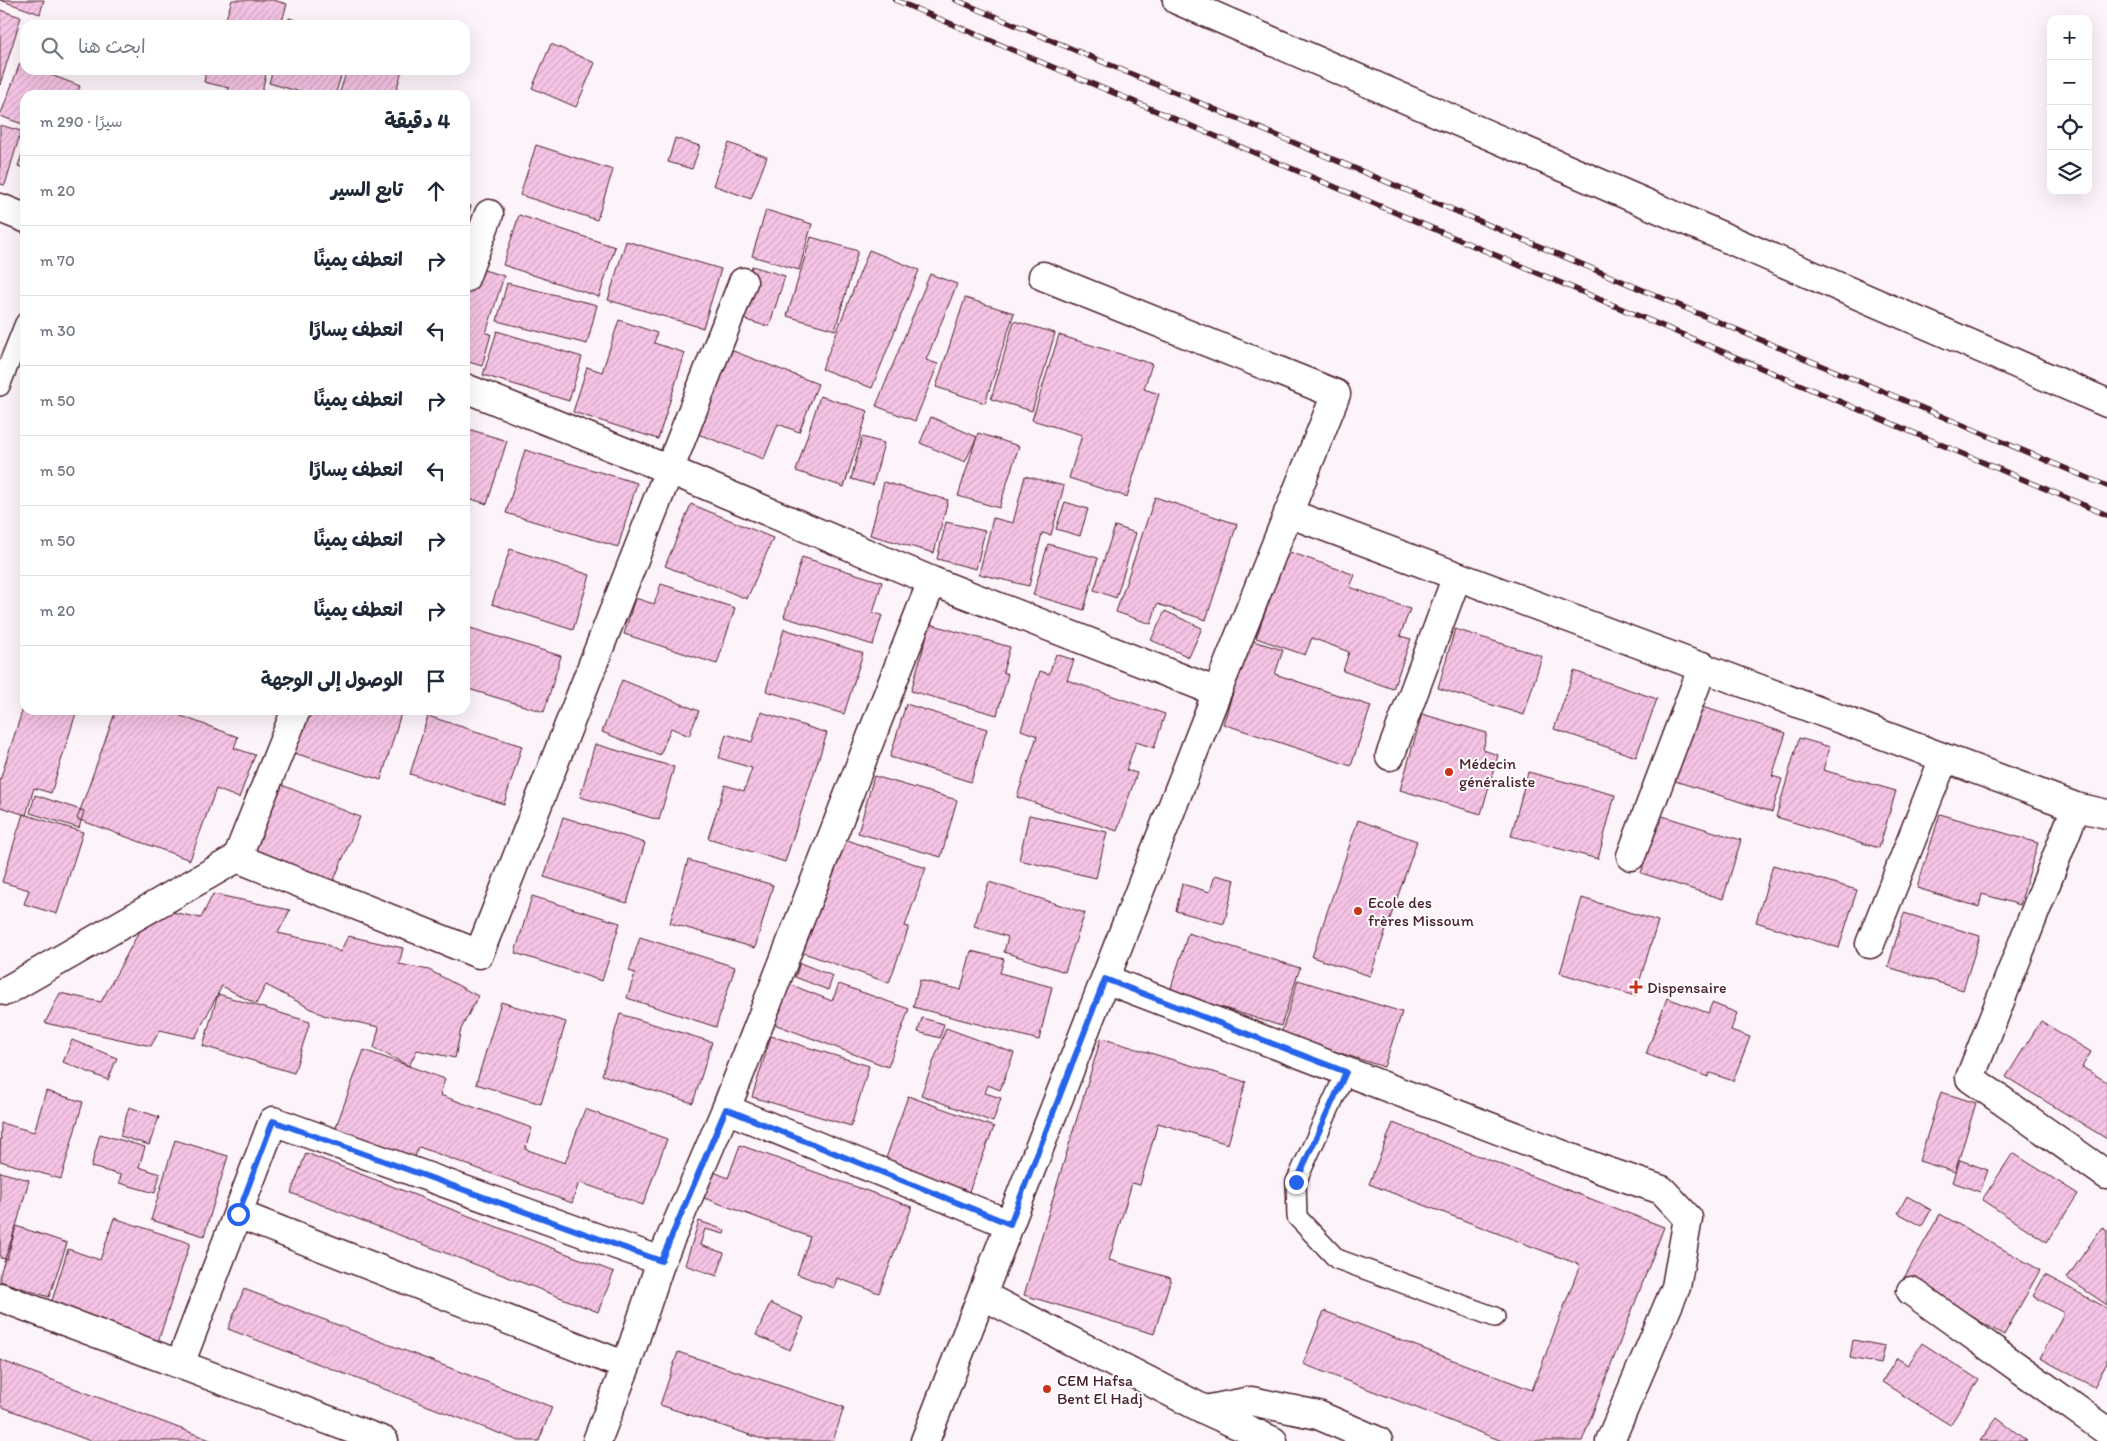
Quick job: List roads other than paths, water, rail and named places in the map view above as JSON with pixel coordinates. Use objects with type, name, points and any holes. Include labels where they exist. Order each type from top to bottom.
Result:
[{"type":"street","points":[[1177,0],[2107,403]]},
{"type":"street","points":[[0,208],[20,216]]},
{"type":"street","points":[[470,265],[489,214]]},
{"type":"street","points":[[925,1441],[1217,692],[1336,394],[1043,276]]},
{"type":"street","points":[[237,858],[480,954],[743,282]]},
{"type":"street","points":[[470,390],[670,470],[932,581],[1217,692]]},
{"type":"street","points":[[1288,513],[1703,666],[2076,807],[2107,814]]},
{"type":"street","points":[[1390,756],[1457,576]]},
{"type":"street","points":[[597,1441],[626,1366],[661,1261],[726,1109],[932,581]]},
{"type":"street","points":[[1631,856],[1703,666]]},
{"type":"street","points":[[2,996],[237,858],[294,715]]},
{"type":"street","points":[[1870,944],[1944,758]]},
{"type":"street","points":[[2076,807],[1970,1078],[2107,1176]]},
{"type":"street","points":[[1105,979],[1600,1170],[1662,1190],[1688,1218],[1676,1287],[1610,1441]]},
{"type":"street","points":[[726,1109],[1010,1224]]},
{"type":"street","points":[[180,1364],[273,1121],[661,1261]]},
{"type":"street","points":[[238,1214],[626,1366]]},
{"type":"street","points":[[1911,1291],[2107,1431]]},
{"type":"street","points":[[982,1295],[1205,1410],[1273,1441]]},
{"type":"street","points":[[0,1297],[384,1441]]},
{"type":"street","points":[[1205,1410],[1251,1401],[1318,1415],[1378,1441]]},
{"type":"lane","points":[[0,386],[20,336]]},
{"type":"lane","points":[[1346,1072],[1296,1182],[1297,1217],[1337,1259],[1495,1317]]},
{"type":"railway","points":[[895,0],[2107,515]]},
{"type":"railway","points":[[956,0],[2107,486]]},
{"type":"place","name":"Médecin généraliste","points":[[1449,772]]},
{"type":"place","name":"Ecole des frères Missoum","points":[[1358,911]]},
{"type":"place","name":"Dispensaire","points":[[1636,987]]},
{"type":"place","name":"CEM Hafsa Bent El Hadj","points":[[1047,1389]]}]
